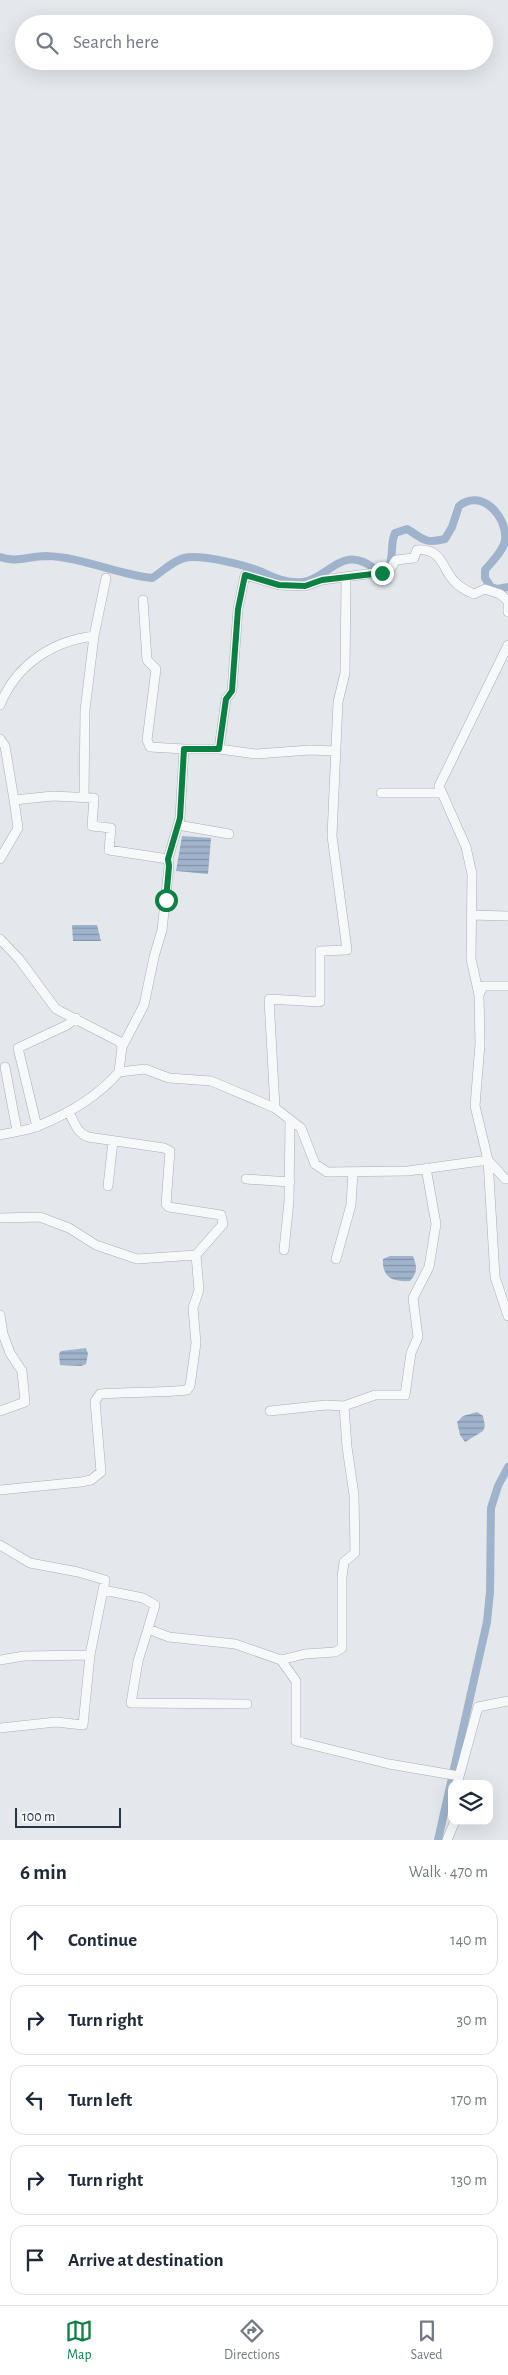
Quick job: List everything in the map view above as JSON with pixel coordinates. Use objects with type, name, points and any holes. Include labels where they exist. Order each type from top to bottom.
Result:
[{"type":"street","points":[[219,749],[226,699],[232,691],[238,609],[245,575],[254,576],[273,584],[295,586],[310,584],[322,580],[389,571],[396,560],[414,558],[417,550],[423,550],[434,554],[445,563],[452,579],[465,590],[474,594],[485,589],[500,594],[508,602],[508,612]]},
{"type":"street","points":[[84,797],[85,710],[94,636],[106,578]]},
{"type":"street","points":[[274,1108],[268,999],[320,1002],[320,951],[347,950],[332,836],[338,702],[345,673],[346,578]]},
{"type":"street","points":[[143,600],[147,660],[156,670],[147,740],[150,747],[219,749],[256,754],[310,750],[335,751]]},
{"type":"street","points":[[0,705],[16,678],[34,658],[72,639],[94,636]]},
{"type":"street","points":[[508,645],[439,786],[466,847],[472,874],[470,959],[479,995],[480,1044],[475,1106],[488,1160],[494,1276],[508,1316]]},
{"type":"street","points":[[0,739],[5,746],[18,828],[0,859]]},
{"type":"street","points":[[0,1135],[37,1127],[69,1112],[107,1086],[119,1072],[122,1048],[144,1004],[162,930],[169,866],[168,859],[178,825],[184,749]]},
{"type":"street","points":[[382,793],[442,793]]},
{"type":"street","points":[[14,800],[53,796],[94,798],[92,826],[111,828],[109,850],[168,859]]},
{"type":"street","points":[[178,825],[229,834]]},
{"type":"street","points":[[471,916],[508,916]]},
{"type":"street","points":[[0,939],[19,959],[56,1009],[115,1038],[122,1048]]},
{"type":"street","points":[[479,995],[483,986],[508,986]]},
{"type":"street","points":[[37,1127],[18,1048],[67,1026],[76,1018]]},
{"type":"street","points":[[5,1067],[17,1131]]},
{"type":"street","points":[[119,1072],[145,1069],[169,1078],[211,1081],[274,1108],[301,1128],[315,1164],[327,1172],[426,1168],[488,1160]]},
{"type":"street","points":[[0,1218],[40,1217],[69,1228],[96,1245],[137,1259],[196,1255],[223,1224],[221,1215],[169,1207],[166,1204],[170,1151],[164,1148],[82,1135],[69,1112]]},
{"type":"street","points":[[284,1250],[290,1182],[290,1120]]},
{"type":"street","points":[[108,1186],[113,1141]]},
{"type":"street","points":[[488,1160],[506,1179],[508,1178]]},
{"type":"street","points":[[270,1411],[326,1405],[344,1406],[375,1395],[405,1395],[411,1353],[418,1337],[413,1298],[429,1267],[436,1224],[426,1168]]},
{"type":"street","points":[[336,1259],[351,1204],[353,1172]]},
{"type":"street","points":[[246,1179],[290,1182]]},
{"type":"street","points":[[0,1490],[81,1482],[91,1480],[101,1472],[95,1401],[100,1394],[127,1392],[150,1394],[187,1390],[190,1386],[196,1343],[193,1308],[199,1290],[196,1255]]},
{"type":"street","points":[[0,1314],[3,1334],[10,1353],[22,1371],[25,1402],[0,1411]]},
{"type":"street","points":[[148,1629],[169,1637],[235,1644],[282,1660],[305,1654],[335,1652],[342,1648],[342,1577],[344,1562],[355,1553],[354,1495],[347,1447],[344,1406]]},
{"type":"street","points":[[0,1545],[30,1563],[78,1572],[105,1580],[90,1655],[83,1725],[56,1722],[0,1728]]},
{"type":"street","points":[[103,1590],[143,1598],[154,1605],[138,1661],[131,1703],[247,1704]]},
{"type":"street","points":[[0,1660],[24,1656],[90,1655]]},
{"type":"street","points":[[282,1660],[296,1681],[296,1741],[458,1780],[478,1707],[508,1701]]},
{"type":"street","points":[[447,1840],[455,1825]]},
{"type":"water","points":[[182,836],[211,838],[208,874],[176,871]]},
{"type":"water","points":[[72,925],[97,925],[101,941],[73,941]]},
{"type":"water","points":[[390,1256],[413,1256],[416,1269],[410,1281],[398,1281],[387,1275],[384,1271],[383,1259]]},
{"type":"water","points":[[86,1348],[88,1354],[86,1364],[81,1366],[60,1365],[59,1354],[61,1351]]},
{"type":"water","points":[[477,1412],[483,1416],[485,1426],[483,1431],[465,1442],[460,1435],[457,1422],[463,1416]]},
{"type":"waterway","points":[[0,557],[6,559],[40,556],[59,557],[152,578],[180,559],[192,557],[223,561],[245,566],[287,581],[303,582],[321,575],[336,564],[345,561],[363,562],[375,569],[389,566],[395,533],[407,529],[428,541],[445,539],[452,527],[459,506],[467,501],[476,500],[491,507],[498,514],[505,532],[504,545],[485,570],[485,578],[491,587],[497,589],[508,587]]},
{"type":"waterway","points":[[438,1840],[487,1622],[490,1592],[491,1508],[498,1486],[508,1467]]},
{"type":"route","points":[[166,900],[168,859],[180,818],[184,749],[219,749],[226,699],[232,691],[238,609],[245,575],[254,576],[279,585],[305,586],[322,580],[382,573]]}]
